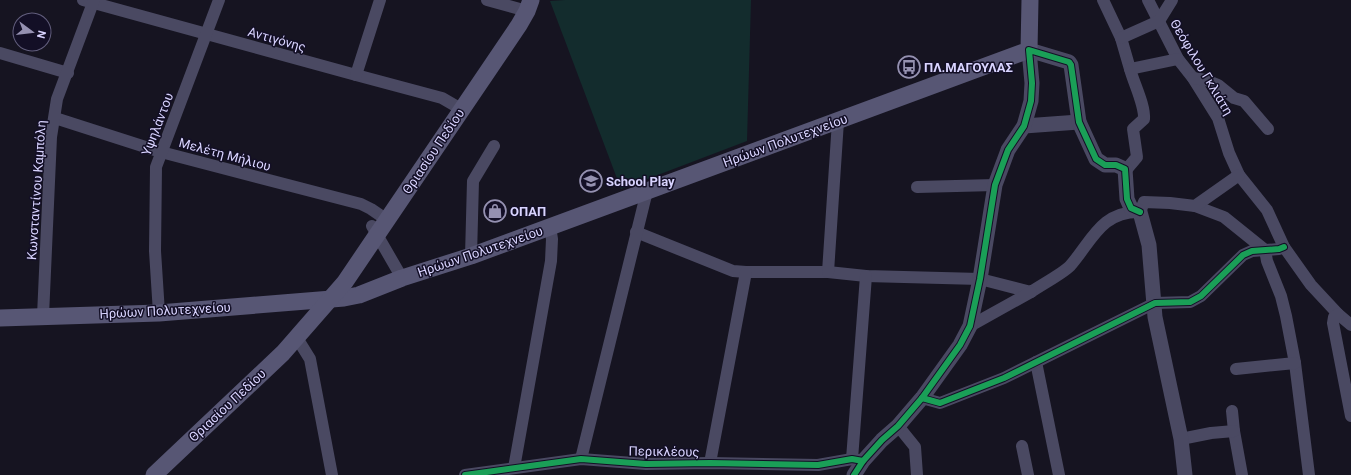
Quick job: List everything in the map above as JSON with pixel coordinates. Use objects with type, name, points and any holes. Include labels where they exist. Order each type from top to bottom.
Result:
[{"type":"main road","points":[[1029,50],[1030,0]]},
{"type":"main road","name":"Θριασίου Πεδίου","points":[[154,475],[297,338],[330,299],[335,279],[379,224],[458,107],[508,25],[524,5]]},
{"type":"main road","name":"Ηρώων Πολυτεχνείου","points":[[0,318],[159,313],[344,298],[359,295],[402,278],[471,256],[1029,50]]},
{"type":"street","name":"Υψηλάντου","points":[[159,313],[155,251],[156,166],[219,0]]},
{"type":"street","points":[[356,75],[380,0]]},
{"type":"street","points":[[487,0],[524,5]]},
{"type":"street","points":[[1102,0],[1121,38],[1134,84],[1144,112],[1144,119],[1133,129],[1137,157],[1126,170],[1127,199],[1131,208],[1140,212]]},
{"type":"street","name":"Θεόφιλου Γκλιάτη","points":[[1148,0],[1178,59],[1193,78],[1218,118],[1229,153],[1239,175],[1267,210],[1284,248],[1311,285],[1338,314],[1351,325]]},
{"type":"street","points":[[1121,38],[1159,21],[1172,0]]},
{"type":"street","name":"Αντιγόνης","points":[[90,1],[442,98],[458,107]]},
{"type":"street","name":"Κωνσταντίνου Καμπόλη","points":[[43,316],[51,137],[57,99],[68,73],[90,1]]},
{"type":"street","points":[[858,460],[898,426],[922,398],[960,345],[970,326],[980,279],[995,185],[1008,150],[1024,126],[1031,101],[1032,83],[1029,50],[1069,62],[1071,65],[1079,122],[1096,159],[1105,165],[1116,165],[1126,170]]},
{"type":"street","points":[[0,53],[68,73]]},
{"type":"street","points":[[1130,69],[1178,59]]},
{"type":"street","points":[[1193,78],[1206,80],[1218,85],[1234,98],[1244,101],[1268,130]]},
{"type":"street","name":"Μελέτη Μήλιου","points":[[54,118],[161,152],[361,204],[371,209],[402,278]]},
{"type":"street","points":[[828,272],[838,120]]},
{"type":"street","points":[[1024,126],[1079,122]]},
{"type":"street","points":[[471,256],[473,181],[494,146]]},
{"type":"street","points":[[1195,206],[1239,175]]},
{"type":"street","points":[[917,187],[995,185]]},
{"type":"street","points":[[581,459],[646,191]]},
{"type":"street","points":[[1185,475],[1181,439],[1155,317],[1149,245],[1140,212],[1144,202],[1195,206],[1224,217],[1265,250],[1267,261],[1281,296],[1295,363],[1309,475]]},
{"type":"street","points":[[970,326],[1031,292],[1068,267],[1096,230],[1110,219],[1130,212],[1140,212]]},
{"type":"street","points":[[514,468],[551,261],[552,239],[550,227]]},
{"type":"street","points":[[636,232],[733,270],[746,272],[828,272],[866,276],[980,279],[1031,292]]},
{"type":"street","points":[[922,398],[940,403],[984,387],[1154,303],[1190,302],[1201,296],[1242,255],[1252,251],[1284,248]]},
{"type":"street","points":[[710,463],[746,272]]},
{"type":"street","points":[[854,475],[858,460],[866,276]]},
{"type":"street","points":[[1338,314],[1334,317],[1333,323],[1351,416]]},
{"type":"street","points":[[297,338],[310,359],[332,475]]},
{"type":"street","points":[[1036,362],[1059,475]]},
{"type":"street","points":[[1236,369],[1295,363]]},
{"type":"street","points":[[1232,411],[1234,432],[1242,475]]},
{"type":"street","points":[[898,426],[914,447],[917,475]]},
{"type":"street","points":[[1181,439],[1210,432],[1234,432]]},
{"type":"street","points":[[1022,446],[1028,475]]},
{"type":"street","name":"Περικλέους","points":[[465,475],[581,459],[646,469],[710,463],[818,465],[858,460]]},
{"type":"green space","points":[[751,0],[747,141],[621,189],[550,1]]},
{"type":"cycle path","points":[[854,475],[863,461],[882,440],[898,426],[922,398],[960,345],[970,326],[980,279],[995,185],[1008,150],[1024,126],[1031,101],[1032,83],[1029,50],[1069,62],[1071,65],[1079,122],[1096,159],[1105,165],[1116,165],[1125,169],[1127,199],[1131,208],[1140,212]]},
{"type":"cycle path","points":[[922,398],[940,403],[1004,378],[1155,303],[1190,302],[1201,296],[1243,255],[1252,251],[1279,249],[1284,247]]},
{"type":"cycle path","points":[[465,475],[581,459],[646,464],[710,463],[818,465],[852,459],[863,461]]},
{"type":"place","name":"ΠΛ.ΜΑΓΟΥΛΑΣ","points":[[909,67]]},
{"type":"place","name":"School Play","points":[[591,181]]},
{"type":"place","name":"ΟΠΑΠ","points":[[495,211]]}]
